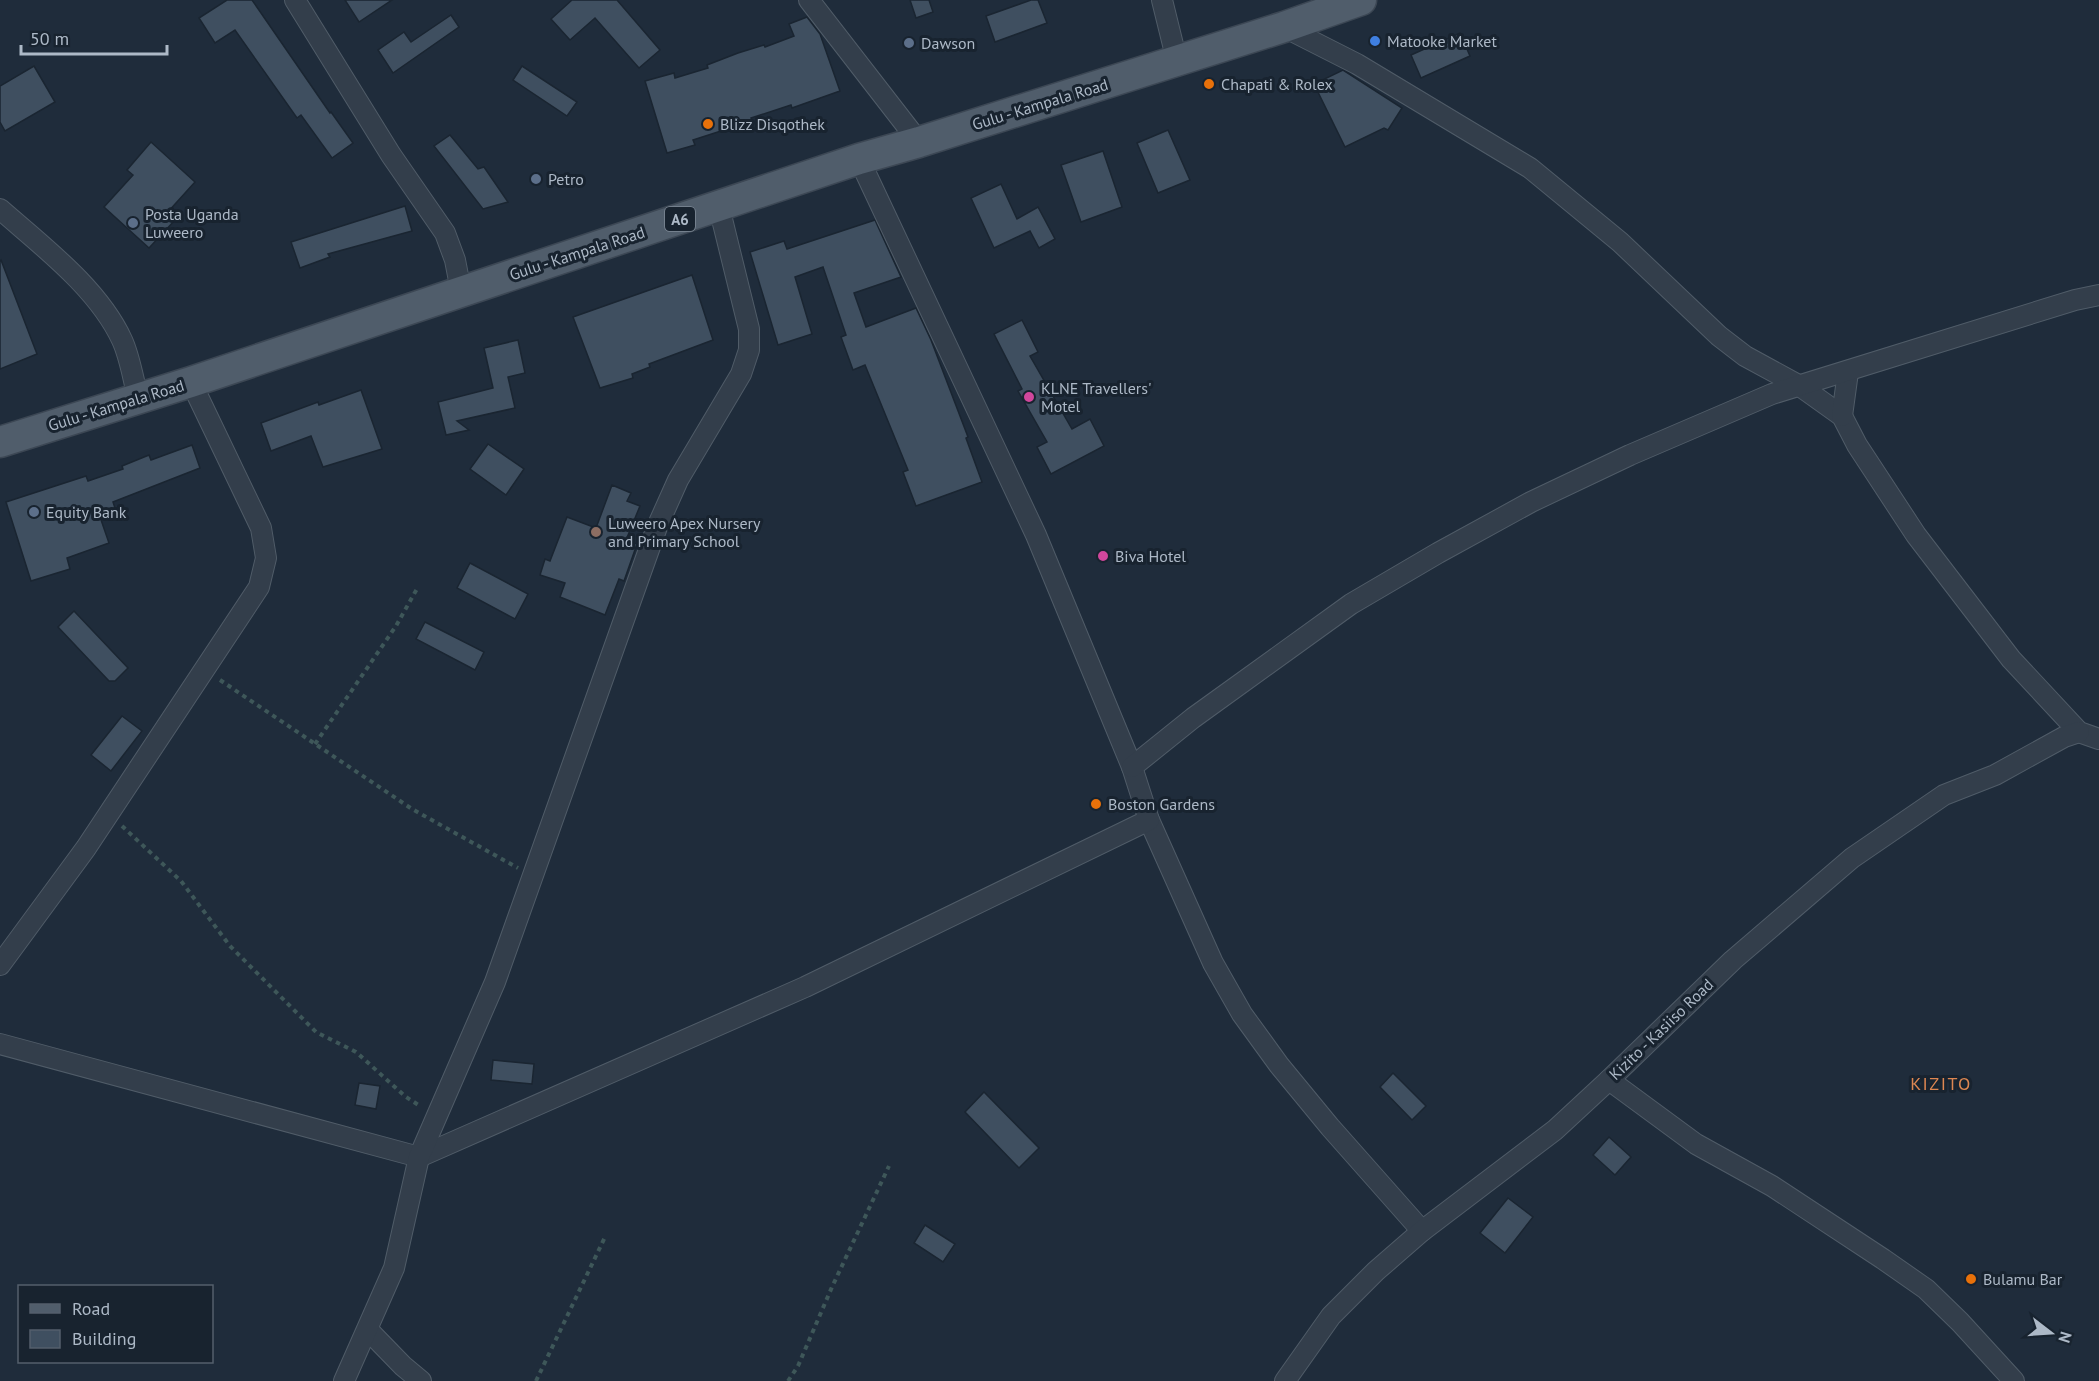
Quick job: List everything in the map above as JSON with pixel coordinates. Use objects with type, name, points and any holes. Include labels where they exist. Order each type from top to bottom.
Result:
[{"type":"main road","name":"Gulu - Kampala Road","points":[[0,442],[191,382],[859,159],[1177,61],[1361,0]]},
{"type":"street","points":[[295,0],[391,155],[445,233],[461,291]]},
{"type":"street","points":[[809,0],[920,142]]},
{"type":"street","points":[[1162,0],[1177,61]]},
{"type":"street","points":[[1284,27],[1357,64],[1530,168],[1620,242],[1719,336],[1745,356],[1800,386],[1842,416],[1857,445],[1916,535],[2012,659],[2079,732],[2099,739]]},
{"type":"street","points":[[859,159],[1036,535],[1132,767],[1149,820],[1213,963],[1242,1014],[1279,1065],[1323,1119],[1422,1231]]},
{"type":"street","points":[[344,1381],[394,1268],[419,1157],[495,982],[657,527],[678,480],[741,374],[749,350],[749,329],[719,207]]},
{"type":"street","points":[[0,210],[79,281],[108,315],[123,341],[138,397]]},
{"type":"street","points":[[1132,767],[1193,718],[1351,604],[1531,502],[1630,455],[1772,394],[2099,295]]},
{"type":"street","points":[[1842,416],[1848,372]]},
{"type":"street","points":[[0,965],[109,813],[260,587],[266,558],[261,528],[191,382]]},
{"type":"street","name":"Kizito - Kasiiso Road","points":[[1285,1381],[1331,1316],[1376,1271],[1422,1231],[1555,1130],[1610,1080],[1733,960],[1852,858],[1944,795],[1995,775],[2064,737],[2079,732]]},
{"type":"street","points":[[0,1044],[419,1157],[805,987],[1149,820]]},
{"type":"street","points":[[1610,1080],[1696,1144],[1772,1186],[1926,1289],[2014,1381]]},
{"type":"street","points":[[368,1330],[421,1381]]},
{"type":"path","points":[[315,744],[396,626],[418,587]]},
{"type":"path","points":[[205,670],[412,809],[532,875]]},
{"type":"path","points":[[109,813],[182,880],[230,946],[316,1032],[356,1052],[406,1097],[436,1116]]},
{"type":"path","points":[[788,1381],[798,1366],[889,1166]]},
{"type":"path","points":[[536,1381],[606,1235]]},
{"type":"building","points":[[227,0],[252,0],[353,143],[332,158],[301,115],[297,118],[235,30],[215,43],[199,18]]},
{"type":"building","points":[[345,0],[392,0],[359,22]]},
{"type":"building","points":[[572,0],[617,0],[660,50],[639,68],[595,18],[570,40],[551,19]]},
{"type":"building","points":[[910,0],[929,0],[933,12],[916,18]]},
{"type":"building","points":[[1031,0],[1038,0],[1047,23],[995,42],[986,16]]},
{"type":"building","points":[[451,15],[459,27],[393,73],[378,50],[404,32],[411,42]]},
{"type":"building","points":[[807,17],[820,34],[840,91],[792,108],[791,105],[751,118],[752,121],[693,140],[695,145],[667,153],[645,81],[674,73],[675,78],[708,68],[707,65],[738,53],[764,45],[765,47],[794,36],[789,24]]},
{"type":"building","points":[[1460,33],[1470,56],[1421,78],[1411,55]]},
{"type":"building","points":[[34,66],[55,102],[5,131],[0,122],[0,86]]},
{"type":"building","points":[[522,66],[577,102],[567,116],[513,80]]},
{"type":"building","points":[[1343,70],[1402,108],[1388,130],[1384,128],[1345,147],[1314,84]]},
{"type":"building","points":[[1168,130],[1190,180],[1158,193],[1137,143]]},
{"type":"building","points":[[450,135],[478,169],[484,167],[508,202],[483,209],[434,146]]},
{"type":"building","points":[[151,142],[195,182],[167,213],[175,220],[149,248],[104,207],[133,175],[127,170]]},
{"type":"building","points":[[1103,151],[1122,207],[1081,222],[1061,165]]},
{"type":"building","points":[[1001,184],[1017,219],[1038,207],[1055,239],[1039,248],[1030,231],[994,248],[971,198]]},
{"type":"building","points":[[405,206],[412,231],[328,254],[330,257],[300,268],[291,242]]},
{"type":"building","points":[[875,220],[901,277],[854,293],[866,327],[916,308],[931,340],[968,437],[966,438],[982,482],[916,506],[903,472],[908,470],[865,365],[853,370],[841,337],[846,335],[823,267],[795,277],[812,334],[778,345],[750,252],[784,241],[787,249]]},
{"type":"building","points":[[0,261],[37,354],[0,369]]},
{"type":"building","points":[[692,275],[713,340],[649,364],[650,367],[632,374],[633,378],[600,388],[573,317]]},
{"type":"building","points":[[1022,320],[1038,352],[1030,356],[1072,429],[1090,419],[1104,446],[1051,474],[1037,447],[1047,442],[1018,391],[1022,389],[994,334]]},
{"type":"building","points":[[518,340],[525,373],[508,377],[515,408],[457,421],[469,430],[446,435],[438,402],[493,388],[484,348]]},
{"type":"building","points":[[361,390],[382,449],[323,467],[311,436],[271,451],[261,423],[318,402],[319,405]]},
{"type":"building","points":[[488,444],[524,469],[506,495],[470,469]]},
{"type":"building","points":[[192,445],[200,468],[113,502],[115,508],[99,514],[109,543],[67,558],[70,569],[31,581],[6,502],[86,476],[88,481],[123,469],[122,466],[149,455],[151,460]]},
{"type":"building","points":[[612,485],[631,493],[627,501],[640,506],[626,540],[637,544],[624,581],[619,579],[605,615],[560,597],[565,583],[540,575],[545,559],[550,561],[567,517],[596,528]]},
{"type":"building","points":[[470,563],[528,594],[515,619],[457,588]]},
{"type":"building","points":[[74,611],[128,668],[115,681],[109,681],[58,627]]},
{"type":"building","points":[[425,622],[484,652],[475,670],[416,639]]},
{"type":"building","points":[[122,716],[142,731],[111,771],[91,755]]},
{"type":"building","points":[[493,1060],[534,1064],[532,1084],[491,1080]]},
{"type":"building","points":[[1393,1073],[1426,1106],[1412,1120],[1380,1087]]},
{"type":"building","points":[[359,1083],[380,1086],[376,1109],[355,1105]]},
{"type":"building","points":[[984,1092],[1039,1148],[1019,1168],[965,1112]]},
{"type":"building","points":[[1609,1137],[1631,1157],[1615,1175],[1593,1155]]},
{"type":"building","points":[[1508,1198],[1533,1217],[1505,1253],[1480,1233]]},
{"type":"building","points":[[925,1225],[955,1244],[943,1262],[914,1243]]},
{"type":"place","name":"Matooke Market","points":[[1375,41]]},
{"type":"place","name":"Dawson","points":[[909,43]]},
{"type":"place","name":"Chapati & Rolex","points":[[1209,84]]},
{"type":"place","name":"Blizz Disqothek","points":[[708,124]]},
{"type":"place","name":"Petro","points":[[536,179]]},
{"type":"place","name":"Posta Uganda Luweero","points":[[133,223]]},
{"type":"place","name":"KLNE Travellers' Motel","points":[[1029,397]]},
{"type":"place","name":"Equity Bank","points":[[34,512]]},
{"type":"place","name":"Luweero Apex Nursery and Primary School","points":[[596,532]]},
{"type":"place","name":"Biva Hotel","points":[[1103,556]]},
{"type":"place","name":"Boston Gardens","points":[[1096,804]]},
{"type":"place","name":"Bulamu Bar","points":[[1971,1279]]},
{"type":"district","name":"KIZITO","points":[[1941,1083]]}]
